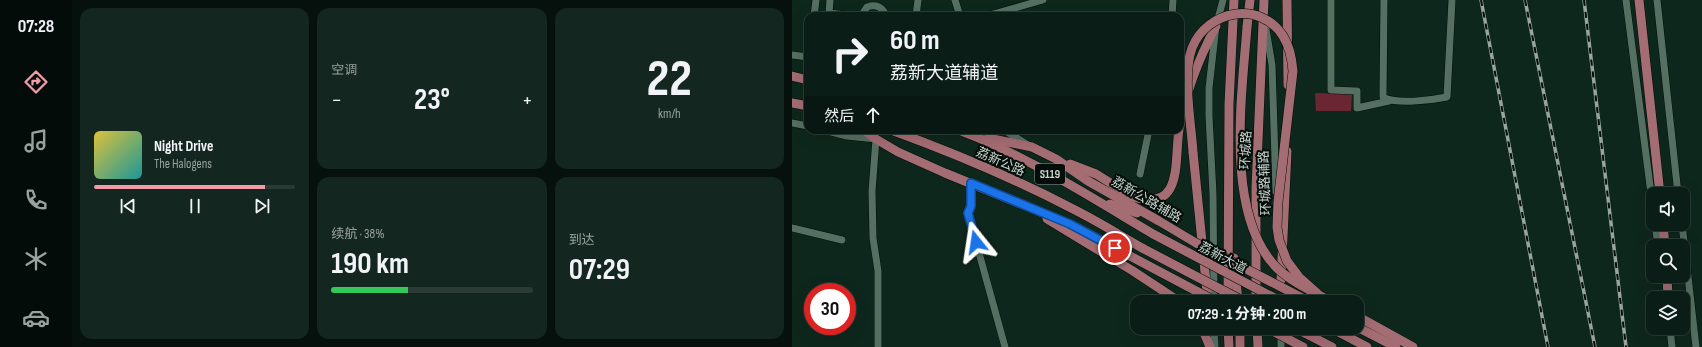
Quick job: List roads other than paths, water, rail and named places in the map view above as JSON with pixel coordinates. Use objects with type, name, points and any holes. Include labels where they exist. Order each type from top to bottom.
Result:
[{"type":"main road","points":[[1228,295],[1229,104],[1234,0]]},
{"type":"main road","points":[[1250,0],[1240,135],[1242,178],[1249,221],[1258,243],[1278,269],[1293,280],[1320,295]]},
{"type":"main road","name":"环城路","points":[[1256,295],[1256,188],[1264,0]]},
{"type":"main road","points":[[1281,280],[1288,125],[1287,0]]},
{"type":"main road","points":[[1639,0],[1659,187]]},
{"type":"main road","points":[[1207,295],[1193,152],[1188,70],[1190,55],[1197,38],[1208,25],[1227,15],[1238,13],[1262,18],[1269,23],[1282,36],[1290,51],[1293,72],[1278,202],[1279,240],[1283,252],[1293,269],[1317,293]]},
{"type":"main road","points":[[1184,107],[1192,76],[1205,46],[1216,26]]},
{"type":"main road","points":[[792,76],[804,79]]},
{"type":"main road","points":[[792,103],[804,105]]},
{"type":"main road","points":[[869,134],[898,152],[1070,224],[1204,295]]},
{"type":"main road","name":"荔新公路","points":[[902,134],[952,153],[1046,195],[1144,249],[1233,295]]},
{"type":"main road","name":"荔新公路","points":[[967,134],[1010,153],[1094,198],[1153,234]]},
{"type":"main road","name":"荔新公路辅路","points":[[972,134],[1032,147],[1056,159],[1088,181],[1196,243],[1296,295]]},
{"type":"main road","points":[[1056,159],[1096,174],[1133,197],[1140,199],[1154,199],[1166,193],[1174,181],[1179,134]]},
{"type":"main road","points":[[1094,198],[1159,221]]},
{"type":"main road","points":[[1027,207],[1134,271],[1170,295]]},
{"type":"main road","points":[[1228,217],[1238,295]]},
{"type":"main road","name":"荔新大道","points":[[1153,234],[1268,295]]},
{"type":"main road","points":[[1364,320],[1413,347]]},
{"type":"main road","points":[[1364,330],[1396,347]]},
{"type":"main road","points":[[1206,335],[1212,347]]},
{"type":"main road","points":[[1211,335],[1212,347]]},
{"type":"main road","points":[[1228,335],[1229,347]]},
{"type":"main road","points":[[1240,335],[1240,347]]},
{"type":"main road","points":[[1257,335],[1258,347]]},
{"type":"main road","points":[[1280,335],[1303,347]]},
{"type":"main road","points":[[1309,335],[1332,347]]},
{"type":"main road","points":[[1344,335],[1367,347]]},
{"type":"street","points":[[814,12],[816,0]]},
{"type":"street","points":[[829,12],[830,0]]},
{"type":"street","points":[[916,12],[918,0]]},
{"type":"street","points":[[956,0],[959,12]]},
{"type":"street","points":[[1000,12],[1043,0]]},
{"type":"street","points":[[1172,12],[1173,0]]},
{"type":"street","points":[[1214,295],[1213,202],[1209,88],[1216,26],[1223,0]]},
{"type":"street","points":[[1331,0],[1331,90],[1357,91],[1356,108],[1389,101],[1447,97],[1452,0]]},
{"type":"street","points":[[1384,0],[1385,20],[1382,86],[1383,97],[1389,101]]},
{"type":"street","points":[[1626,0],[1650,187]]},
{"type":"street","points":[[1656,0],[1677,187]]},
{"type":"street","points":[[864,12],[867,7],[875,6],[882,9],[884,12]]},
{"type":"street","name":"环城路辅路","points":[[1263,15],[1269,40],[1272,65],[1276,203],[1281,295]]},
{"type":"street","points":[[792,55],[804,56]]},
{"type":"street","points":[[792,122],[804,125]]},
{"type":"street","points":[[839,134],[876,139],[872,191],[873,238],[878,270],[878,347]]},
{"type":"street","points":[[1011,134],[1032,147]]},
{"type":"street","points":[[1140,174],[1149,134]]},
{"type":"street","points":[[971,183],[971,206],[968,213],[1005,347]]},
{"type":"street","points":[[792,228],[842,240]]},
{"type":"street","points":[[1683,231],[1696,347]]},
{"type":"street","points":[[1212,347],[1213,335]]},
{"type":"street","points":[[1280,347],[1281,335]]},
{"type":"street","points":[[1671,335],[1672,347]]},
{"type":"railway","points":[[1481,0],[1548,347]]},
{"type":"railway","points":[[1525,0],[1595,347]]},
{"type":"railway","points":[[1584,0],[1626,347]]}]
